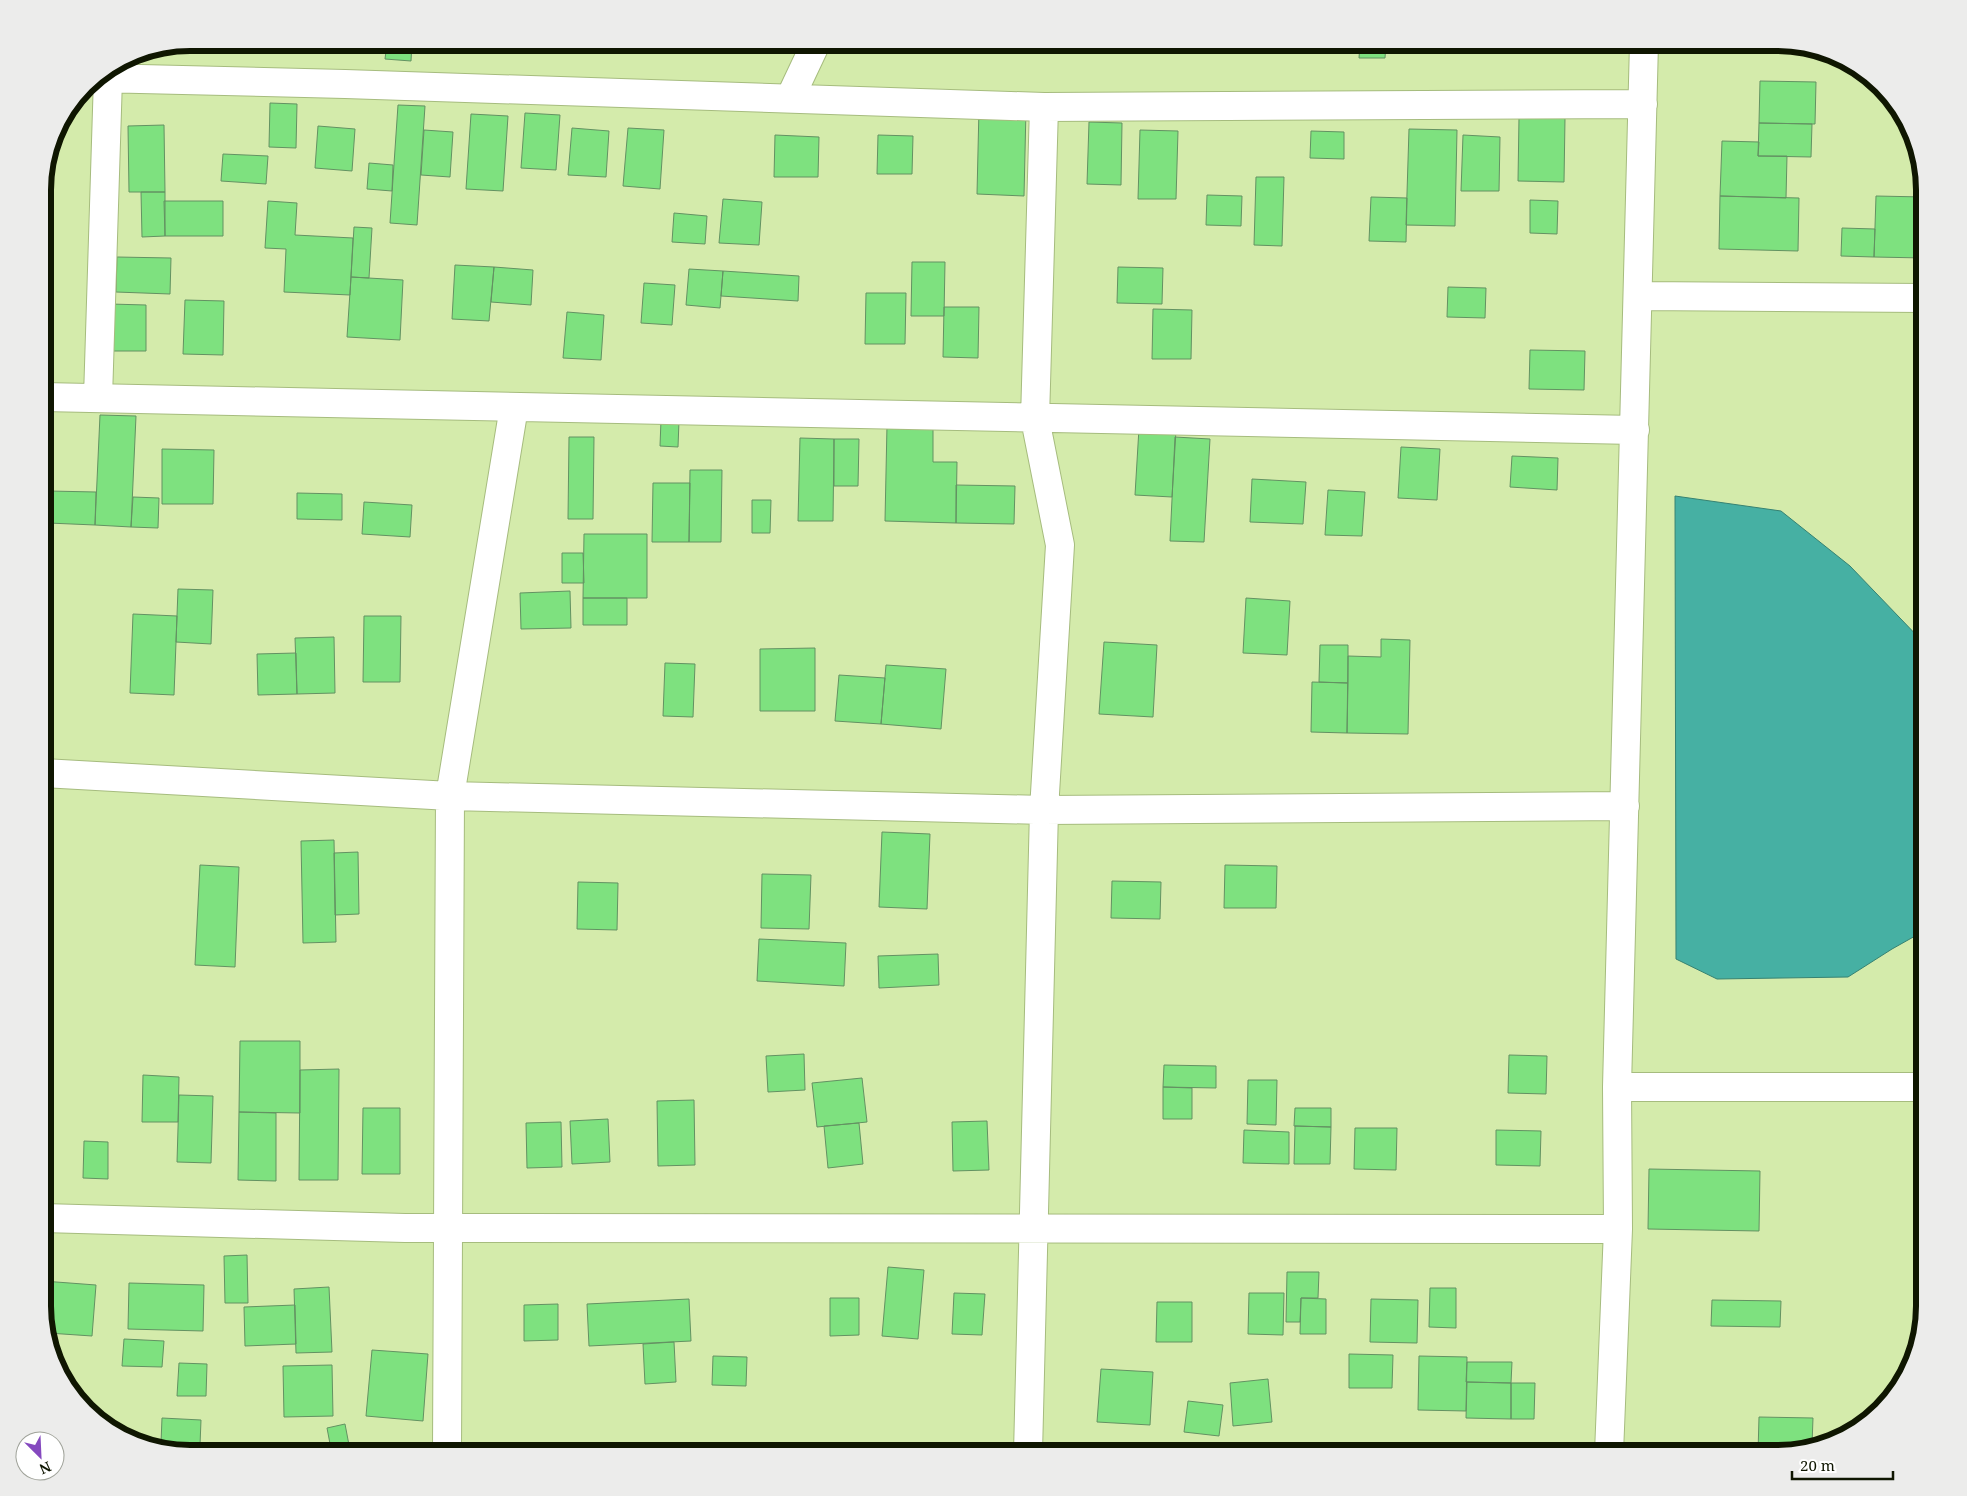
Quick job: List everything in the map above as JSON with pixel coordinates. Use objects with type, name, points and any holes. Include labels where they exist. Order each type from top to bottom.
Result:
[{"type":"street","points":[[790,98],[812,51]]},
{"type":"street","points":[[1609,1445],[1618,1229],[1617,1088],[1644,51]]},
{"type":"street","points":[[109,78],[1044,107],[1643,104]]},
{"type":"street","points":[[98,398],[103,83]]},
{"type":"street","points":[[1028,1445],[1044,810],[1060,545],[1035,419],[1044,107]]},
{"type":"street","points":[[1638,296],[1916,298]]},
{"type":"street","points":[[52,397],[1635,430]]},
{"type":"street","points":[[447,1445],[450,796],[514,407]]},
{"type":"street","points":[[52,774],[450,796],[1044,810],[1624,806]]},
{"type":"street","points":[[1617,1088],[1916,1087]]},
{"type":"street","points":[[52,1218],[448,1227],[1618,1229]]},
{"type":"water","points":[[1675,496],[1781,511],[1850,566],[1916,635],[1916,936],[1848,977],[1717,979],[1676,959]]},
{"type":"building","points":[[386,51],[412,51],[411,61],[385,59]]},
{"type":"building","points":[[1359,51],[1385,51],[1385,58],[1359,58]]},
{"type":"building","points":[[1760,81],[1816,82],[1815,124],[1759,123]]},
{"type":"building","points":[[270,103],[297,104],[296,148],[269,147]]},
{"type":"building","points":[[398,105],[425,106],[417,225],[390,223]]},
{"type":"building","points":[[979,108],[1026,109],[1024,196],[977,194]]},
{"type":"building","points":[[525,113],[560,115],[556,170],[521,168]]},
{"type":"building","points":[[471,114],[508,116],[503,191],[466,189]]},
{"type":"building","points":[[1519,117],[1565,118],[1564,182],[1518,181]]},
{"type":"building","points":[[1089,122],[1122,123],[1121,185],[1087,184]]},
{"type":"building","points":[[1759,123],[1812,124],[1811,157],[1758,156]]},
{"type":"building","points":[[164,125],[165,192],[129,192],[128,126]]},
{"type":"building","points":[[318,126],[355,129],[352,171],[315,168]]},
{"type":"building","points":[[572,128],[609,131],[606,177],[568,175]]},
{"type":"building","points":[[628,128],[664,130],[660,189],[623,186]]},
{"type":"building","points":[[1409,129],[1457,130],[1455,226],[1406,225]]},
{"type":"building","points":[[424,130],[453,132],[450,177],[421,175]]},
{"type":"building","points":[[1140,130],[1178,131],[1176,199],[1138,199]]},
{"type":"building","points":[[1311,131],[1344,132],[1344,159],[1310,158]]},
{"type":"building","points":[[775,135],[819,137],[818,177],[774,177]]},
{"type":"building","points":[[878,135],[913,136],[912,174],[877,174]]},
{"type":"building","points":[[1463,135],[1500,137],[1499,191],[1461,191]]},
{"type":"building","points":[[1722,141],[1759,142],[1758,156],[1787,156],[1786,198],[1720,196]]},
{"type":"building","points":[[223,154],[268,156],[266,184],[221,181]]},
{"type":"building","points":[[369,163],[393,165],[392,191],[367,189]]},
{"type":"building","points":[[1256,177],[1284,177],[1282,246],[1254,245]]},
{"type":"building","points":[[141,192],[165,192],[165,236],[142,237]]},
{"type":"building","points":[[1207,195],[1242,196],[1241,226],[1206,225]]},
{"type":"building","points":[[1720,196],[1799,198],[1798,251],[1719,249]]},
{"type":"building","points":[[1876,196],[1916,197],[1916,258],[1874,257]]},
{"type":"building","points":[[1371,197],[1407,198],[1406,242],[1369,241]]},
{"type":"building","points":[[723,199],[762,202],[759,245],[719,243]]},
{"type":"building","points":[[1530,200],[1558,201],[1557,234],[1530,233]]},
{"type":"building","points":[[164,201],[223,201],[223,236],[165,236]]},
{"type":"building","points":[[268,201],[297,203],[295,235],[353,238],[350,295],[284,292],[286,249],[265,248]]},
{"type":"building","points":[[674,213],[707,216],[705,244],[672,242]]},
{"type":"building","points":[[354,227],[372,228],[369,278],[351,277]]},
{"type":"building","points":[[1842,228],[1875,229],[1874,257],[1841,256]]},
{"type":"building","points":[[117,257],[171,258],[170,294],[116,292]]},
{"type":"building","points":[[912,262],[945,262],[944,316],[911,316]]},
{"type":"building","points":[[455,265],[494,267],[489,321],[452,319]]},
{"type":"building","points":[[494,267],[533,270],[531,305],[491,302]]},
{"type":"building","points":[[1118,267],[1163,268],[1162,304],[1117,303]]},
{"type":"building","points":[[689,269],[723,271],[720,308],[686,305]]},
{"type":"building","points":[[723,271],[799,276],[798,301],[721,296]]},
{"type":"building","points":[[351,277],[403,280],[400,340],[347,337]]},
{"type":"building","points":[[644,283],[675,285],[672,325],[641,323]]},
{"type":"building","points":[[1448,287],[1486,288],[1485,318],[1447,317]]},
{"type":"building","points":[[866,293],[906,293],[905,344],[865,344]]},
{"type":"building","points":[[185,300],[224,301],[223,355],[183,354]]},
{"type":"building","points":[[110,304],[146,305],[146,351],[110,351]]},
{"type":"building","points":[[944,307],[979,307],[978,358],[943,357]]},
{"type":"building","points":[[1153,309],[1192,310],[1191,359],[1152,359]]},
{"type":"building","points":[[567,312],[604,315],[601,360],[563,358]]},
{"type":"building","points":[[1530,350],[1585,351],[1584,390],[1529,389]]},
{"type":"building","points":[[100,415],[136,416],[131,527],[95,525]]},
{"type":"building","points":[[661,420],[679,421],[678,447],[660,446]]},
{"type":"building","points":[[887,425],[933,426],[933,462],[957,462],[956,523],[885,521]]},
{"type":"building","points":[[1139,428],[1176,430],[1172,497],[1135,495]]},
{"type":"building","points":[[569,437],[594,437],[593,519],[568,519]]},
{"type":"building","points":[[1175,437],[1210,439],[1204,542],[1170,541]]},
{"type":"building","points":[[800,438],[834,439],[833,521],[798,521]]},
{"type":"building","points":[[834,439],[859,439],[858,486],[834,486]]},
{"type":"building","points":[[1401,447],[1440,449],[1437,500],[1398,498]]},
{"type":"building","points":[[162,449],[214,450],[213,504],[162,504]]},
{"type":"building","points":[[1512,456],[1558,458],[1557,490],[1510,487]]},
{"type":"building","points":[[690,470],[722,470],[721,542],[689,542]]},
{"type":"building","points":[[1252,479],[1306,482],[1303,524],[1250,522]]},
{"type":"building","points":[[653,483],[690,483],[689,542],[652,542]]},
{"type":"building","points":[[956,485],[1015,486],[1014,524],[956,523]]},
{"type":"building","points":[[1328,490],[1365,492],[1362,536],[1325,535]]},
{"type":"building","points":[[52,491],[96,492],[95,525],[52,523]]},
{"type":"building","points":[[297,493],[342,494],[342,520],[297,519]]},
{"type":"building","points":[[133,497],[159,498],[158,528],[131,527]]},
{"type":"building","points":[[752,500],[771,500],[770,533],[752,533]]},
{"type":"building","points":[[364,502],[412,505],[410,537],[362,534]]},
{"type":"building","points":[[584,534],[647,534],[647,598],[583,598]]},
{"type":"building","points":[[562,553],[583,553],[584,583],[562,583]]},
{"type":"building","points":[[178,589],[213,590],[211,644],[176,642]]},
{"type":"building","points":[[570,591],[571,628],[521,629],[520,593]]},
{"type":"building","points":[[583,598],[627,598],[627,625],[583,625]]},
{"type":"building","points":[[1246,598],[1290,601],[1287,655],[1243,653]]},
{"type":"building","points":[[133,614],[177,616],[174,695],[130,693]]},
{"type":"building","points":[[364,616],[401,616],[400,682],[363,682]]},
{"type":"building","points":[[334,637],[335,693],[297,694],[295,638]]},
{"type":"building","points":[[1381,639],[1410,640],[1408,734],[1347,733],[1348,656],[1381,657]]},
{"type":"building","points":[[1104,642],[1157,645],[1153,717],[1099,714]]},
{"type":"building","points":[[1320,645],[1348,645],[1348,683],[1319,682]]},
{"type":"building","points":[[815,648],[815,711],[760,711],[760,649]]},
{"type":"building","points":[[296,653],[297,694],[258,695],[257,654]]},
{"type":"building","points":[[665,663],[695,664],[693,717],[663,716]]},
{"type":"building","points":[[886,665],[946,669],[941,729],[881,724]]},
{"type":"building","points":[[839,675],[885,678],[881,724],[835,721]]},
{"type":"building","points":[[1312,682],[1348,683],[1347,733],[1311,732]]},
{"type":"building","points":[[882,832],[930,834],[927,909],[879,907]]},
{"type":"building","points":[[334,840],[336,942],[303,943],[301,841]]},
{"type":"building","points":[[358,852],[359,914],[335,915],[334,853]]},
{"type":"building","points":[[200,865],[239,867],[235,967],[195,965]]},
{"type":"building","points":[[1225,865],[1277,866],[1276,908],[1224,908]]},
{"type":"building","points":[[762,874],[811,875],[809,929],[761,928]]},
{"type":"building","points":[[1112,881],[1161,882],[1160,919],[1111,918]]},
{"type":"building","points":[[578,882],[618,883],[617,930],[577,929]]},
{"type":"building","points":[[759,939],[846,943],[844,986],[757,981]]},
{"type":"building","points":[[938,954],[939,985],[879,988],[878,956]]},
{"type":"building","points":[[240,1041],[300,1041],[300,1113],[239,1112]]},
{"type":"building","points":[[804,1054],[805,1090],[768,1092],[766,1056]]},
{"type":"building","points":[[1509,1055],[1547,1056],[1546,1094],[1508,1093]]},
{"type":"building","points":[[1164,1065],[1216,1066],[1216,1088],[1163,1087]]},
{"type":"building","points":[[339,1069],[338,1180],[299,1180],[300,1070]]},
{"type":"building","points":[[143,1075],[179,1077],[178,1122],[142,1122]]},
{"type":"building","points":[[862,1078],[867,1122],[817,1127],[812,1083]]},
{"type":"building","points":[[1248,1080],[1277,1080],[1276,1125],[1247,1124]]},
{"type":"building","points":[[1163,1087],[1192,1088],[1192,1119],[1163,1119]]},
{"type":"building","points":[[179,1095],[213,1096],[211,1163],[177,1162]]},
{"type":"building","points":[[694,1100],[695,1165],[658,1166],[657,1101]]},
{"type":"building","points":[[363,1108],[400,1108],[400,1174],[362,1174]]},
{"type":"building","points":[[1295,1108],[1331,1108],[1331,1127],[1294,1126]]},
{"type":"building","points":[[239,1112],[276,1113],[276,1181],[238,1180]]},
{"type":"building","points":[[608,1119],[610,1162],[572,1164],[570,1121]]},
{"type":"building","points":[[987,1121],[989,1170],[953,1171],[952,1122]]},
{"type":"building","points":[[561,1122],[562,1167],[527,1168],[526,1123]]},
{"type":"building","points":[[859,1123],[863,1164],[828,1168],[824,1126]]},
{"type":"building","points":[[1295,1126],[1331,1127],[1330,1164],[1294,1164]]},
{"type":"building","points":[[1355,1128],[1397,1128],[1396,1170],[1354,1169]]},
{"type":"building","points":[[1244,1130],[1289,1132],[1289,1164],[1243,1163]]},
{"type":"building","points":[[1496,1130],[1541,1131],[1540,1166],[1496,1165]]},
{"type":"building","points":[[84,1141],[108,1142],[108,1179],[83,1178]]},
{"type":"building","points":[[1649,1169],[1760,1171],[1759,1231],[1648,1229]]},
{"type":"building","points":[[247,1255],[248,1303],[225,1303],[224,1256]]},
{"type":"building","points":[[888,1267],[924,1270],[918,1339],[882,1336]]},
{"type":"building","points":[[1287,1272],[1319,1272],[1318,1298],[1301,1298],[1300,1322],[1286,1322]]},
{"type":"building","points":[[52,1282],[96,1285],[92,1336],[54,1333]]},
{"type":"building","points":[[129,1283],[204,1285],[203,1331],[128,1329]]},
{"type":"building","points":[[329,1287],[332,1352],[296,1353],[294,1289]]},
{"type":"building","points":[[1430,1288],[1456,1288],[1456,1328],[1429,1327]]},
{"type":"building","points":[[954,1293],[985,1294],[982,1335],[952,1334]]},
{"type":"building","points":[[1249,1293],[1284,1293],[1283,1335],[1248,1334]]},
{"type":"building","points":[[830,1298],[859,1298],[859,1335],[830,1336]]},
{"type":"building","points":[[1301,1298],[1326,1299],[1326,1334],[1300,1334]]},
{"type":"building","points":[[689,1299],[691,1341],[589,1346],[587,1304]]},
{"type":"building","points":[[1371,1299],[1418,1300],[1417,1343],[1370,1342]]},
{"type":"building","points":[[1712,1300],[1781,1301],[1780,1327],[1711,1326]]},
{"type":"building","points":[[1157,1302],[1192,1302],[1192,1342],[1156,1342]]},
{"type":"building","points":[[558,1304],[558,1340],[524,1341],[524,1305]]},
{"type":"building","points":[[295,1305],[296,1344],[245,1346],[244,1307]]},
{"type":"building","points":[[124,1339],[164,1341],[162,1367],[122,1366]]},
{"type":"building","points":[[674,1342],[676,1382],[645,1384],[643,1344]]},
{"type":"building","points":[[372,1350],[428,1354],[423,1421],[366,1416]]},
{"type":"building","points":[[1349,1354],[1393,1355],[1392,1388],[1349,1388]]},
{"type":"building","points":[[713,1356],[747,1357],[746,1386],[712,1385]]},
{"type":"building","points":[[1419,1356],[1467,1357],[1466,1411],[1418,1410]]},
{"type":"building","points":[[1467,1362],[1512,1362],[1511,1383],[1466,1382]]},
{"type":"building","points":[[179,1363],[207,1364],[206,1396],[177,1396]]},
{"type":"building","points":[[332,1365],[333,1416],[284,1417],[283,1366]]},
{"type":"building","points":[[1101,1369],[1153,1372],[1150,1425],[1097,1422]]},
{"type":"building","points":[[1268,1379],[1272,1422],[1233,1426],[1230,1383]]},
{"type":"building","points":[[1467,1382],[1511,1383],[1511,1419],[1466,1418]]},
{"type":"building","points":[[1511,1383],[1535,1383],[1534,1419],[1511,1419]]},
{"type":"building","points":[[1188,1401],[1223,1405],[1219,1436],[1184,1432]]},
{"type":"building","points":[[1759,1417],[1813,1418],[1812,1440],[1795,1444],[1758,1445]]},
{"type":"building","points":[[162,1418],[201,1420],[200,1445],[161,1441]]},
{"type":"building","points":[[345,1424],[349,1445],[330,1445],[327,1428]]}]
